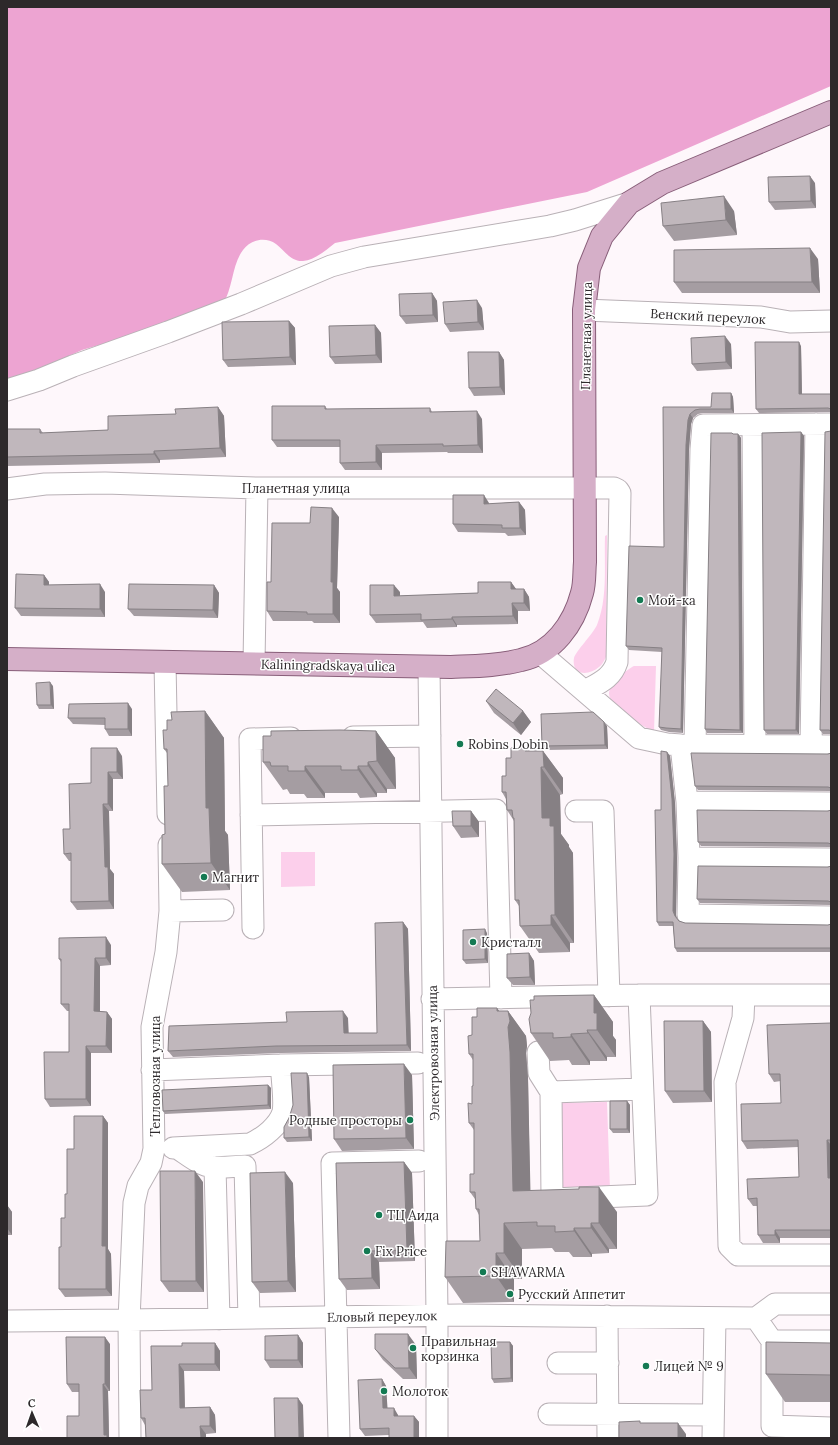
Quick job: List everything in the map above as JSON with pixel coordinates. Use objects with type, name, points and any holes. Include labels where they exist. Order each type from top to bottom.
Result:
[{"type":"main road","name":"Планетная улица","points":[[585,562],[584,310],[588,268],[602,236],[629,203],[662,183],[831,112]]},
{"type":"main road","name":"Kaliningradskaya ulica","points":[[7,659],[429,667],[497,664],[522,660],[540,653],[559,639],[572,618],[582,592],[585,562]]},
{"type":"street","points":[[7,390],[39,380],[73,366],[175,330],[331,266],[364,257],[550,226],[575,220],[629,203]]},
{"type":"street","name":"Венский переулок","points":[[584,310],[761,317],[790,322],[831,321]]},
{"type":"street","points":[[540,653],[639,738],[667,744],[688,745],[821,746],[823,424],[703,425],[688,745],[688,915],[831,917]]},
{"type":"street","points":[[754,425],[755,746]]},
{"type":"street","name":"Планетная улица","points":[[7,489],[45,484],[105,483],[257,488],[585,487]]},
{"type":"street","points":[[585,487],[614,488],[620,493],[616,668],[608,678],[585,691]]},
{"type":"street","points":[[254,663],[257,488]]},
{"type":"street","name":"Тепловозная улица","points":[[130,1438],[129,1320],[134,1203],[138,1186],[150,1163],[154,1149],[152,1027],[166,952],[170,911],[165,663]]},
{"type":"street","name":"Электровозная улица","points":[[429,667],[437,1315],[437,1438]]},
{"type":"street","points":[[338,737],[430,736]]},
{"type":"street","points":[[252,928],[250,738],[306,738]]},
{"type":"street","points":[[687,802],[831,802]]},
{"type":"street","points":[[251,815],[496,810],[501,998]]},
{"type":"street","points":[[576,811],[604,811],[609,996]]},
{"type":"street","points":[[689,858],[831,858]]},
{"type":"street","points":[[170,911],[223,910]]},
{"type":"street","points":[[536,998],[538,1073],[551,1092],[552,1199],[647,1195],[639,995]]},
{"type":"street","points":[[432,998],[536,998],[639,995],[831,995]]},
{"type":"street","points":[[744,995],[743,1018],[725,1082],[729,1246],[738,1255],[831,1255]]},
{"type":"street","points":[[152,1070],[281,1065],[418,1063]]},
{"type":"street","points":[[154,1149],[250,1144],[260,1140],[277,1122],[283,1110],[281,1065]]},
{"type":"street","points":[[551,1092],[642,1089]]},
{"type":"street","points":[[177,1148],[199,1162],[215,1167],[246,1166],[249,1318]]},
{"type":"street","points":[[339,1438],[332,1163],[419,1161]]},
{"type":"street","points":[[215,1167],[219,1318]]},
{"type":"street","points":[[831,1304],[775,1304],[756,1318],[772,1341],[772,1426],[831,1428]]},
{"type":"street","name":"Еловый переулок","points":[[7,1321],[437,1315],[756,1318]]},
{"type":"street","points":[[607,1316],[608,1438]]},
{"type":"street","points":[[713,1438],[715,1318]]},
{"type":"street","points":[[772,1341],[831,1341]]},
{"type":"street","points":[[558,1363],[608,1363]]},
{"type":"street","points":[[550,1414],[713,1415]]},
{"type":"shaded area","points":[[7,7],[831,7],[831,86],[587,192],[335,243],[316,257],[303,261],[291,258],[272,242],[267,240],[258,240],[246,247],[239,256],[234,269],[229,291],[223,304],[170,324],[82,350],[7,384]]},
{"type":"shaded area","points":[[607,535],[606,657],[601,665],[595,670],[582,673],[575,668],[574,658],[595,629],[603,604],[605,581],[605,536]]},
{"type":"shaded area","points":[[634,666],[656,666],[654,732],[621,711],[615,705],[609,694],[615,682]]},
{"type":"shaded area","points":[[281,852],[315,852],[315,886],[281,887]]},
{"type":"shaded area","points":[[607,1102],[610,1190],[561,1191],[559,1103]]},
{"type":"building","points":[[810,176],[811,201],[769,202],[768,177]]},
{"type":"building","points":[[724,196],[726,220],[663,226],[661,203]]},
{"type":"building","points":[[810,248],[812,282],[674,282],[674,250]]},
{"type":"building","points":[[432,293],[433,315],[400,316],[399,294]]},
{"type":"building","points":[[477,300],[478,322],[445,324],[443,302]]},
{"type":"building","points":[[289,321],[290,357],[223,360],[222,322]]},
{"type":"building","points":[[375,325],[376,355],[330,357],[329,326]]},
{"type":"building","points":[[725,336],[726,362],[692,364],[691,338]]},
{"type":"building","points":[[755,342],[799,342],[799,394],[831,394],[831,409],[756,409]]},
{"type":"building","points":[[468,352],[499,352],[500,387],[469,388]]},
{"type":"building","points":[[712,393],[731,393],[731,409],[695,410],[690,414],[688,420],[686,445],[681,729],[659,727],[662,648],[626,646],[629,546],[664,547],[663,407],[711,407]]},
{"type":"building","points":[[272,406],[325,406],[325,409],[430,408],[430,412],[477,411],[478,445],[376,445],[376,462],[340,463],[340,440],[272,440]]},
{"type":"building","points":[[218,407],[220,448],[154,451],[154,454],[7,457],[7,429],[40,429],[40,433],[108,430],[108,416],[176,414],[175,409]]},
{"type":"building","points":[[831,431],[831,731],[820,730],[825,432]]},
{"type":"building","points":[[801,432],[796,730],[764,730],[762,433]]},
{"type":"building","points":[[711,433],[738,434],[740,730],[705,729]]},
{"type":"building","points":[[453,495],[484,495],[484,504],[519,502],[520,528],[502,528],[502,525],[453,524]]},
{"type":"building","points":[[311,507],[332,508],[331,582],[333,582],[333,614],[267,611],[267,582],[271,582],[272,523],[310,523]]},
{"type":"building","points":[[16,574],[44,575],[44,585],[100,584],[100,609],[15,608]]},
{"type":"building","points":[[478,582],[511,582],[511,589],[524,589],[524,603],[512,603],[513,616],[452,617],[452,619],[421,620],[421,614],[370,615],[370,585],[394,585],[394,596],[478,593]]},
{"type":"building","points":[[129,584],[214,585],[213,610],[128,609]]},
{"type":"building","points":[[50,682],[51,705],[37,705],[36,683]]},
{"type":"building","points":[[496,689],[523,711],[513,723],[486,701]]},
{"type":"building","points":[[128,703],[128,729],[105,729],[105,718],[68,718],[69,704]]},
{"type":"building","points":[[205,711],[206,808],[209,808],[211,863],[162,864],[162,835],[165,834],[164,786],[168,786],[167,749],[164,749],[163,730],[167,730],[167,720],[172,720],[171,712]]},
{"type":"building","points":[[593,712],[604,722],[605,745],[542,746],[541,714]]},
{"type":"building","points":[[271,731],[376,731],[377,761],[368,762],[368,766],[358,766],[358,770],[341,770],[341,766],[305,766],[305,771],[288,771],[288,766],[271,766],[270,762],[263,762],[263,736],[271,736]]},
{"type":"building","points":[[91,748],[117,748],[117,772],[108,772],[108,804],[103,804],[105,867],[108,867],[109,901],[71,902],[71,853],[64,854],[63,829],[70,829],[69,784],[91,783]]},
{"type":"building","points":[[511,748],[525,748],[525,751],[543,751],[544,767],[541,767],[542,818],[550,818],[550,826],[554,826],[555,915],[551,915],[551,925],[520,926],[519,900],[515,900],[514,818],[512,810],[507,810],[506,792],[502,792],[502,776],[506,776],[506,758],[511,758]]},
{"type":"building","points":[[661,751],[667,752],[672,799],[674,854],[673,911],[679,921],[685,923],[831,924],[831,948],[675,948],[673,922],[657,922],[655,810],[661,810]]},
{"type":"building","points":[[691,753],[831,753],[831,788],[695,786]]},
{"type":"building","points":[[697,810],[831,810],[831,844],[698,842]]},
{"type":"building","points":[[452,811],[471,811],[471,826],[453,826]]},
{"type":"building","points":[[698,866],[831,866],[831,902],[697,899]]},
{"type":"building","points":[[403,922],[407,1045],[276,1046],[168,1051],[169,1026],[287,1022],[286,1012],[343,1011],[344,1033],[377,1033],[375,923]]},
{"type":"building","points":[[485,929],[485,959],[463,960],[463,930]]},
{"type":"building","points":[[106,937],[106,958],[95,958],[94,1011],[107,1012],[106,1046],[86,1046],[86,1099],[45,1099],[44,1052],[69,1052],[69,1004],[61,1004],[61,959],[59,959],[59,938]]},
{"type":"building","points":[[529,953],[530,977],[507,978],[507,954]]},
{"type":"building","points":[[594,995],[594,1013],[597,1013],[597,1030],[587,1030],[588,1033],[571,1034],[571,1037],[553,1038],[553,1033],[531,1033],[529,1019],[531,1013],[530,1000],[534,1000],[534,996]]},
{"type":"building","points":[[477,1008],[497,1008],[497,1011],[508,1011],[510,1021],[508,1027],[510,1052],[513,1191],[599,1187],[599,1223],[591,1223],[591,1228],[574,1228],[574,1231],[555,1232],[555,1226],[537,1226],[537,1222],[504,1223],[504,1253],[496,1253],[496,1276],[445,1277],[446,1241],[480,1241],[479,1209],[476,1209],[475,1192],[470,1192],[470,1174],[474,1174],[474,1123],[469,1123],[468,1103],[472,1104],[473,1054],[469,1054],[468,1036],[472,1035],[472,1017],[477,1017]]},
{"type":"building","points":[[664,1021],[703,1021],[704,1091],[665,1091]]},
{"type":"building","points":[[831,1023],[831,1140],[827,1140],[828,1178],[831,1178],[831,1230],[775,1230],[775,1235],[758,1235],[757,1198],[748,1199],[747,1179],[799,1177],[798,1140],[742,1141],[741,1104],[781,1103],[780,1074],[769,1074],[767,1025]]},
{"type":"building","points":[[404,1064],[406,1138],[334,1139],[333,1065]]},
{"type":"building","points":[[291,1073],[307,1073],[309,1137],[284,1138],[284,1127],[289,1118],[293,1105]]},
{"type":"building","points":[[268,1085],[268,1105],[163,1111],[162,1090]]},
{"type":"building","points":[[610,1101],[627,1101],[627,1129],[610,1129]]},
{"type":"building","points":[[74,1116],[103,1116],[102,1246],[106,1246],[106,1289],[59,1289],[61,1218],[65,1218],[65,1194],[67,1194],[67,1149],[74,1149]]},
{"type":"building","name":"ТЦ Аида","points":[[404,1162],[407,1250],[371,1251],[372,1278],[339,1279],[336,1163]]},
{"type":"building","points":[[160,1171],[195,1171],[196,1281],[161,1281]]},
{"type":"building","points":[[285,1172],[288,1281],[252,1282],[250,1173]]},
{"type":"building","points":[[375,1334],[408,1334],[409,1368],[395,1368],[375,1349]]},
{"type":"building","points":[[298,1335],[298,1360],[265,1360],[265,1336]]},
{"type":"building","points":[[66,1337],[105,1337],[105,1384],[103,1384],[104,1435],[107,1435],[107,1438],[67,1438],[67,1416],[79,1416],[79,1384],[67,1384]]},
{"type":"building","points":[[491,1342],[510,1342],[511,1378],[492,1379]]},
{"type":"building","points":[[766,1342],[831,1343],[831,1375],[766,1374]]},
{"type":"building","points":[[182,1343],[215,1343],[215,1364],[179,1364],[180,1408],[210,1407],[210,1426],[200,1426],[201,1438],[146,1438],[145,1418],[141,1418],[140,1390],[152,1390],[151,1346],[182,1346]]},
{"type":"building","points":[[382,1379],[383,1408],[394,1408],[394,1416],[414,1416],[414,1438],[389,1438],[389,1428],[360,1429],[358,1380]]},
{"type":"building","points":[[274,1398],[298,1398],[299,1438],[275,1438]]},
{"type":"building","points":[[640,1421],[640,1423],[678,1423],[678,1438],[619,1438],[619,1422]]},
{"type":"place","name":"Мой-ка","points":[[640,600]]},
{"type":"place","name":"Robins Dobin","points":[[460,744]]},
{"type":"place","name":"Магнит","points":[[204,877]]},
{"type":"place","name":"Кристалл","points":[[473,942]]},
{"type":"place","name":"Родные просторы","points":[[410,1120]]},
{"type":"place","name":"ТЦ Аида","points":[[379,1215]]},
{"type":"place","name":"Fix Price","points":[[367,1251]]},
{"type":"place","name":"SHAWARMA","points":[[483,1272]]},
{"type":"place","name":"Русский Аппетит","points":[[510,1294]]},
{"type":"place","name":"Правильная корзинка","points":[[413,1348]]},
{"type":"place","name":"Лицей № 9","points":[[646,1366]]},
{"type":"place","name":"Молоток","points":[[384,1391]]}]
